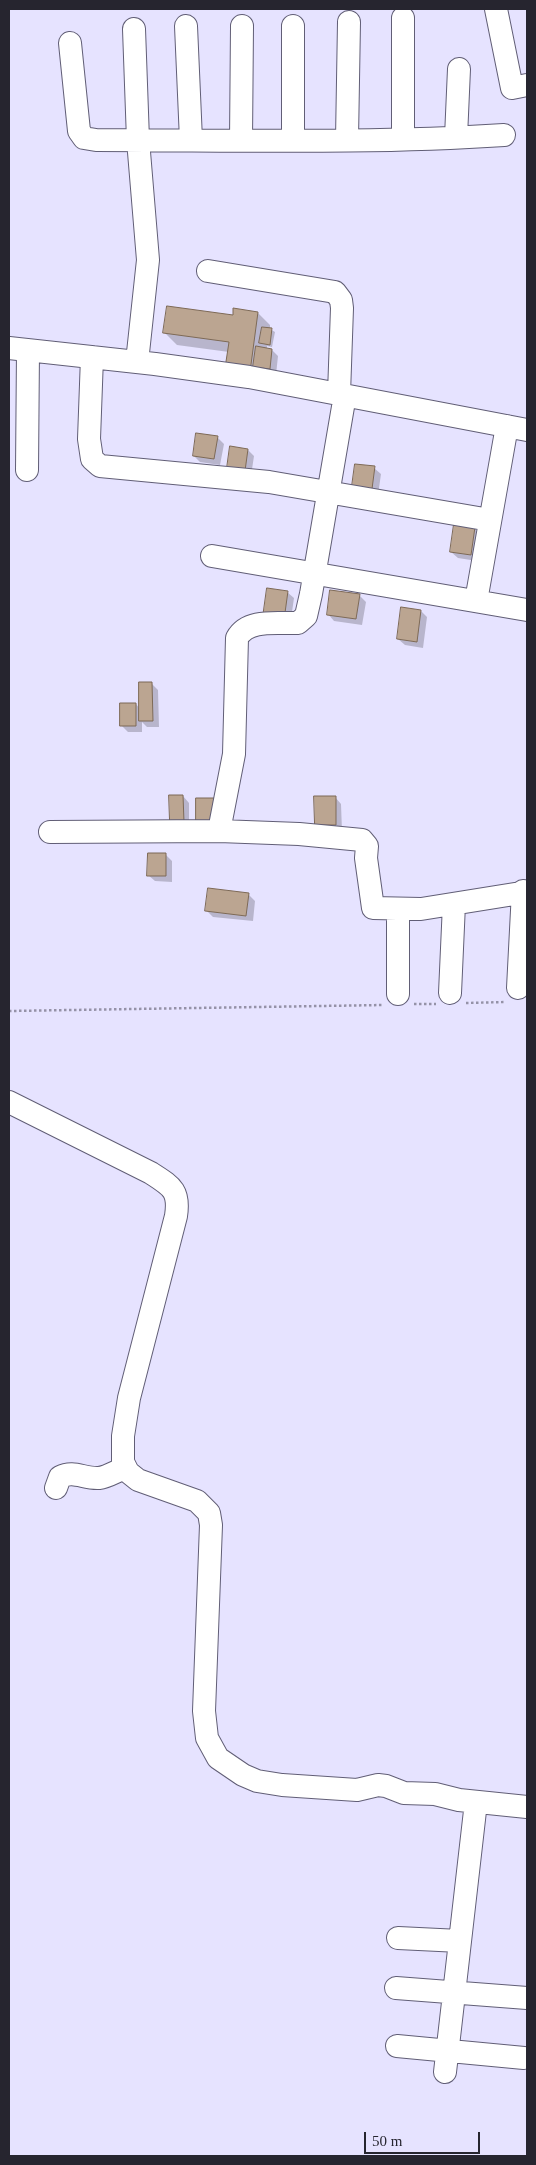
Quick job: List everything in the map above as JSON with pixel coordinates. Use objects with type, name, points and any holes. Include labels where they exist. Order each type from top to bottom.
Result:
[{"type":"street","points":[[496,9],[512,88],[527,85]]},
{"type":"street","points":[[403,18],[403,138]]},
{"type":"street","points":[[347,139],[349,22]]},
{"type":"street","points":[[186,26],[191,140]]},
{"type":"street","points":[[241,140],[242,26]]},
{"type":"street","points":[[293,26],[293,140]]},
{"type":"street","points":[[134,29],[138,140],[148,260],[137,362]]},
{"type":"street","points":[[70,43],[79,131],[84,138],[96,140],[293,140],[504,135]]},
{"type":"street","points":[[456,137],[459,69]]},
{"type":"street","points":[[208,271],[335,292],[341,300],[342,308],[342,394],[328,493],[308,607],[303,619],[298,623],[254,624],[241,631],[237,638],[234,754],[219,831]]},
{"type":"street","points":[[27,470],[18,349],[249,377],[517,428],[490,520],[476,601]]},
{"type":"street","points":[[92,357],[89,439],[92,459],[100,466],[269,482],[490,520]]},
{"type":"street","points":[[212,556],[527,610]]},
{"type":"street","points":[[50,832],[219,831],[299,834],[362,840],[367,846],[366,858],[373,908],[421,909],[525,892],[513,995]]},
{"type":"street","points":[[448,1000],[454,904]]},
{"type":"street","points":[[398,909],[398,1001]]},
{"type":"street","points":[[9,1102],[151,1173],[168,1184],[177,1196],[176,1216],[126,1413],[122,1451],[125,1468],[138,1480],[197,1501],[209,1513],[211,1526],[204,1712],[207,1738],[218,1758],[242,1775],[257,1781],[282,1785],[357,1790],[378,1785],[404,1793],[435,1794],[476,1802],[527,1807]]},
{"type":"street","points":[[56,1488],[60,1478],[68,1474],[98,1478],[125,1468]]},
{"type":"street","points":[[446,2062],[476,1802]]},
{"type":"street","points":[[398,1938],[460,1941]]},
{"type":"street","points":[[396,1988],[527,1998]]},
{"type":"street","points":[[397,2046],[446,2062],[524,2058]]},
{"type":"path","points":[[9,1011],[448,1000],[513,995]]},
{"type":"building","points":[[167,306],[233,315],[233,308],[258,312],[250,372],[225,368],[229,342],[163,333]]},
{"type":"building","points":[[262,327],[272,328],[270,345],[259,343]]},
{"type":"building","points":[[256,346],[272,349],[270,369],[253,367]]},
{"type":"building","points":[[196,433],[218,436],[214,459],[193,456]]},
{"type":"building","points":[[230,446],[248,449],[245,471],[227,468]]},
{"type":"building","points":[[355,464],[375,466],[372,489],[352,486]]},
{"type":"building","points":[[454,524],[475,527],[471,555],[450,552]]},
{"type":"building","points":[[267,588],[288,591],[284,620],[263,617]]},
{"type":"building","points":[[330,590],[360,594],[356,619],[327,615]]},
{"type":"building","points":[[401,607],[421,610],[417,642],[397,639]]},
{"type":"building","points":[[139,682],[152,682],[153,721],[139,721]]},
{"type":"building","points":[[120,703],[136,703],[136,726],[120,726]]},
{"type":"building","points":[[169,795],[183,795],[184,822],[170,822]]},
{"type":"building","points":[[314,796],[336,796],[336,825],[315,825]]},
{"type":"building","points":[[196,798],[214,798],[214,822],[196,822]]},
{"type":"building","points":[[148,853],[166,853],[166,876],[147,876]]},
{"type":"building","points":[[208,888],[249,893],[246,916],[205,911]]}]
